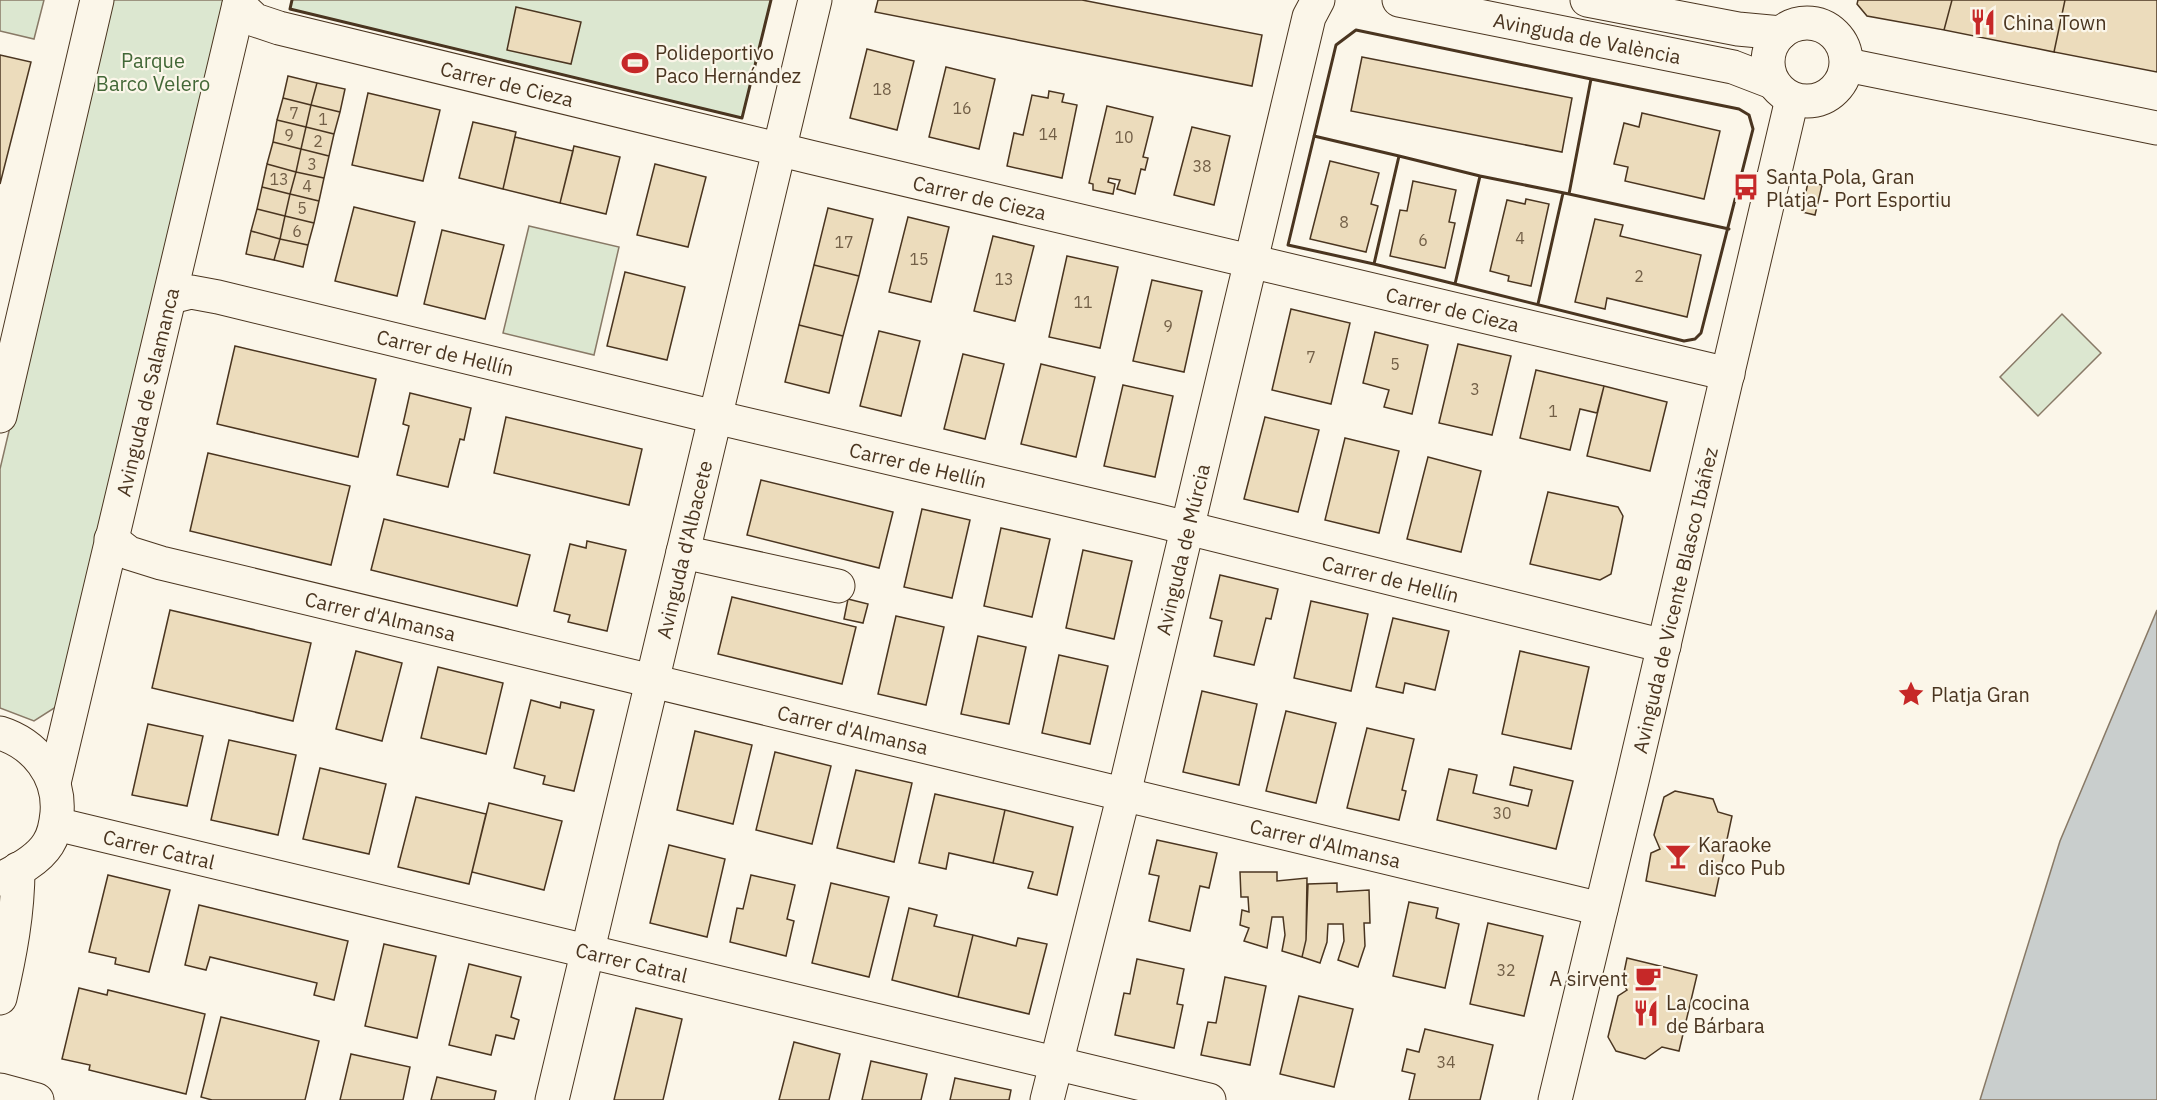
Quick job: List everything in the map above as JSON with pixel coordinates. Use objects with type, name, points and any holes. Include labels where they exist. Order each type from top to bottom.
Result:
[{"type":"street","points":[[0,416],[98,0]]},
{"type":"street","name":"Avinguda d'Albacete","points":[[552,1100],[815,0]]},
{"type":"street","name":"Avinguda de Múrcia","points":[[1047,1100],[1124,794],[1309,17],[1318,0]]},
{"type":"street","name":"Avinguda de València","points":[[1399,0],[1733,67],[1782,91]]},
{"type":"street","name":"Avinguda de València","points":[[1587,0],[1738,29],[1780,33]]},
{"type":"street","name":"Carrer de Cieza","points":[[240,2],[255,20],[279,28],[1728,374]]},
{"type":"street","name":"Avinguda de Salamanca","points":[[54,783],[240,2]]},
{"type":"street","points":[[1822,12],[1846,52],[1847,65],[1841,83],[1830,95],[1818,101],[1806,102],[1782,91],[1768,69],[1768,56],[1772,43],[1780,33],[1822,12]]},
{"type":"street","points":[[1847,65],[2157,128]]},
{"type":"street","name":"Avinguda de Vicente Blasco Ibáñez","points":[[1555,1100],[1728,374],[1782,91]]},
{"type":"street","name":"Carrer de Hellín","points":[[171,297],[191,292],[218,297],[1187,528],[1664,646]]},
{"type":"street","name":"Carrer d'Almansa","points":[[111,539],[129,553],[161,562],[1601,909]]},
{"type":"street","points":[[683,552],[838,586]]},
{"type":"street","points":[[0,733],[14,737],[31,749],[45,764],[54,783],[58,803],[56,824],[49,843],[32,861],[9,874],[18,903],[10,955],[0,998]]},
{"type":"street","name":"Carrer Catral","points":[[56,824],[1209,1100]]},
{"type":"street","points":[[0,1090],[37,1100]]},
{"type":"green space","points":[[0,0],[44,0],[34,39],[0,31]]},
{"type":"green space","name":"Parque Barco Velero","points":[[111,0],[228,0],[59,705],[34,721],[0,708],[0,469]]},
{"type":"green space","name":"Polideportivo Paco Hernández","points":[[292,0],[771,0],[742,118],[290,9]]},
{"type":"green space","points":[[529,226],[619,247],[594,355],[503,333]]},
{"type":"green space","points":[[2062,314],[2101,353],[2038,416],[2000,377]]},
{"type":"shaded area","points":[[2157,610],[2157,1100],[1980,1100],[2060,841]]},
{"type":"building","points":[[878,0],[1082,0],[1262,35],[1252,86],[875,12]]},
{"type":"building","points":[[1858,0],[1952,0],[1944,30],[1867,16],[1857,4]]},
{"type":"building","points":[[1952,0],[2065,0],[2054,52],[1944,30]]},
{"type":"building","points":[[2065,0],[2157,0],[2157,72],[2054,52]]},
{"type":"building","points":[[516,7],[581,22],[571,64],[507,50]]},
{"type":"building","points":[[867,49],[914,61],[897,130],[850,118]]},
{"type":"building","points":[[0,55],[31,62],[0,184]]},
{"type":"building","points":[[1362,57],[1572,98],[1562,152],[1351,111]]},
{"type":"building","points":[[946,67],[995,79],[979,149],[929,137]]},
{"type":"building","points":[[288,76],[317,83],[311,105],[283,98]]},
{"type":"building","points":[[317,83],[345,89],[340,112],[311,105]]},
{"type":"building","points":[[1049,91],[1064,94],[1062,102],[1077,105],[1062,178],[1007,166],[1014,133],[1023,135],[1032,95],[1048,98]]},
{"type":"building","points":[[368,93],[440,110],[423,181],[352,165]]},
{"type":"building","points":[[283,98],[311,105],[306,127],[277,120]]},
{"type":"building","points":[[311,105],[340,112],[334,134],[306,127]]},
{"type":"building","points":[[1107,106],[1153,117],[1143,157],[1148,158],[1145,170],[1141,169],[1135,194],[1117,189],[1120,180],[1109,178],[1108,182],[1115,184],[1113,194],[1093,190],[1093,184],[1089,183]]},
{"type":"building","points":[[1642,113],[1720,131],[1704,199],[1625,181],[1628,167],[1614,164],[1624,123],[1639,127]]},
{"type":"building","points":[[277,120],[306,127],[301,149],[273,142]]},
{"type":"building","points":[[473,122],[516,132],[503,189],[459,178]]},
{"type":"building","points":[[306,127],[334,134],[329,156],[301,149]]},
{"type":"building","points":[[1192,127],[1230,136],[1214,205],[1174,195]]},
{"type":"building","points":[[515,137],[573,151],[560,203],[503,189]]},
{"type":"building","points":[[273,142],[301,149],[296,172],[267,164]]},
{"type":"building","points":[[574,146],[620,157],[606,214],[560,203]]},
{"type":"building","points":[[301,149],[329,156],[324,178],[296,172]]},
{"type":"building","points":[[1330,161],[1379,173],[1371,204],[1378,206],[1366,252],[1310,239]]},
{"type":"building","points":[[267,164],[296,172],[290,194],[262,187]]},
{"type":"building","points":[[655,164],[706,177],[688,247],[637,235]]},
{"type":"building","points":[[296,172],[324,178],[319,201],[290,194]]},
{"type":"building","points":[[1413,181],[1456,190],[1449,222],[1455,223],[1445,268],[1390,256],[1400,210],[1407,211]]},
{"type":"building","points":[[1808,182],[1822,185],[1815,215],[1802,212]]},
{"type":"building","points":[[262,187],[290,194],[285,216],[257,209]]},
{"type":"building","points":[[290,194],[319,201],[314,223],[285,216]]},
{"type":"building","points":[[1526,199],[1549,204],[1531,286],[1508,281],[1509,276],[1490,271],[1507,200],[1525,204]]},
{"type":"building","points":[[354,207],[415,222],[397,296],[335,281]]},
{"type":"building","points":[[828,208],[873,219],[859,276],[814,265]]},
{"type":"building","points":[[257,209],[285,216],[280,239],[251,231]]},
{"type":"building","points":[[285,216],[314,223],[308,245],[280,239]]},
{"type":"building","points":[[908,217],[949,227],[931,302],[889,292]]},
{"type":"building","points":[[1595,219],[1623,225],[1620,236],[1701,255],[1687,317],[1607,298],[1605,309],[1575,302]]},
{"type":"building","points":[[442,230],[504,245],[485,319],[424,304]]},
{"type":"building","points":[[251,231],[280,239],[274,260],[246,254]]},
{"type":"building","points":[[993,236],[1034,246],[1015,321],[974,311]]},
{"type":"building","points":[[280,239],[308,245],[303,267],[274,260]]},
{"type":"building","points":[[1067,256],[1118,267],[1100,348],[1049,337]]},
{"type":"building","points":[[814,265],[859,276],[843,336],[799,325]]},
{"type":"building","points":[[625,272],[685,287],[667,360],[607,346]]},
{"type":"building","points":[[1152,280],[1202,291],[1184,372],[1133,361]]},
{"type":"building","points":[[1291,309],[1350,323],[1331,404],[1272,390]]},
{"type":"building","points":[[799,325],[843,336],[829,393],[785,382]]},
{"type":"building","points":[[879,331],[920,341],[901,416],[860,406]]},
{"type":"building","points":[[1375,332],[1428,345],[1412,414],[1384,407],[1389,390],[1363,383]]},
{"type":"building","points":[[1458,344],[1511,356],[1492,435],[1439,423]]},
{"type":"building","points":[[235,346],[376,379],[358,457],[217,424]]},
{"type":"building","points":[[963,354],[1004,364],[985,439],[944,429]]},
{"type":"building","points":[[1041,364],[1095,377],[1076,457],[1021,444]]},
{"type":"building","points":[[1536,370],[1604,386],[1597,413],[1580,409],[1570,450],[1520,438]]},
{"type":"building","points":[[1123,385],[1173,396],[1155,477],[1104,466]]},
{"type":"building","points":[[1604,386],[1667,402],[1650,471],[1587,456]]},
{"type":"building","points":[[410,393],[471,408],[464,440],[460,439],[448,487],[397,475],[409,426],[403,424]]},
{"type":"building","points":[[506,417],[642,449],[629,505],[494,473]]},
{"type":"building","points":[[1265,417],[1319,430],[1298,512],[1244,499]]},
{"type":"building","points":[[1345,438],[1399,451],[1379,533],[1325,520]]},
{"type":"building","points":[[208,453],[350,486],[331,565],[190,531]]},
{"type":"building","points":[[1428,457],[1481,471],[1461,552],[1407,539]]},
{"type":"building","points":[[761,480],[893,512],[879,568],[747,535]]},
{"type":"building","points":[[1548,492],[1618,507],[1623,516],[1611,574],[1600,580],[1530,564]]},
{"type":"building","points":[[922,509],[970,520],[952,598],[904,587]]},
{"type":"building","points":[[384,519],[530,555],[517,606],[371,570]]},
{"type":"building","points":[[1001,528],[1050,539],[1032,617],[984,606]]},
{"type":"building","points":[[587,541],[626,550],[607,631],[568,622],[570,615],[554,611],[570,544],[586,548]]},
{"type":"building","points":[[1083,550],[1132,561],[1114,639],[1066,628]]},
{"type":"building","points":[[1220,575],[1278,589],[1271,619],[1266,618],[1254,665],[1214,656],[1222,621],[1210,618]]},
{"type":"building","points":[[732,597],[856,627],[842,684],[718,654]]},
{"type":"building","points":[[848,599],[868,604],[863,623],[844,619]]},
{"type":"building","points":[[1311,601],[1368,614],[1351,691],[1294,678]]},
{"type":"building","points":[[170,610],[311,643],[293,721],[152,688]]},
{"type":"building","points":[[896,616],[944,627],[926,705],[878,694]]},
{"type":"building","points":[[1393,618],[1449,631],[1435,690],[1405,683],[1403,693],[1376,687]]},
{"type":"building","points":[[978,636],[1026,647],[1009,724],[961,714]]},
{"type":"building","points":[[356,651],[402,663],[382,741],[336,729]]},
{"type":"building","points":[[1520,651],[1589,667],[1571,749],[1502,734]]},
{"type":"building","points":[[1059,655],[1108,666],[1090,744],[1042,733]]},
{"type":"building","points":[[438,667],[503,683],[486,754],[421,738]]},
{"type":"building","points":[[1202,691],[1257,704],[1239,785],[1183,772]]},
{"type":"building","points":[[531,700],[560,708],[561,702],[594,710],[574,791],[543,784],[545,776],[514,768]]},
{"type":"building","points":[[1286,711],[1336,723],[1316,803],[1266,791]]},
{"type":"building","points":[[148,724],[203,736],[187,806],[132,795]]},
{"type":"building","points":[[1367,728],[1414,739],[1402,790],[1406,791],[1399,820],[1347,808]]},
{"type":"building","points":[[695,731],[752,745],[733,824],[677,810]]},
{"type":"building","points":[[229,740],[296,755],[278,835],[211,820]]},
{"type":"building","points":[[775,752],[831,766],[812,844],[756,830]]},
{"type":"building","points":[[1514,767],[1573,781],[1556,849],[1437,820],[1449,769],[1477,775],[1473,793],[1528,806],[1532,790],[1510,785]]},
{"type":"building","points":[[320,768],[386,784],[369,854],[303,839]]},
{"type":"building","points":[[856,770],[912,783],[894,862],[837,848]]},
{"type":"building","points":[[1675,791],[1713,799],[1718,812],[1732,816],[1715,896],[1646,881],[1651,853],[1660,849],[1654,835],[1664,797]]},
{"type":"building","points":[[935,794],[1005,810],[993,863],[949,853],[946,869],[919,863]]},
{"type":"building","points":[[416,797],[486,814],[469,884],[398,867]]},
{"type":"building","points":[[489,803],[562,821],[544,890],[472,872]]},
{"type":"building","points":[[1005,810],[1073,827],[1057,895],[1028,888],[1033,872],[993,863]]},
{"type":"building","points":[[1157,840],[1217,853],[1209,888],[1200,886],[1190,931],[1149,921],[1159,876],[1149,874]]},
{"type":"building","points":[[669,845],[725,859],[707,937],[650,923]]},
{"type":"building","points":[[1240,872],[1277,872],[1277,881],[1307,878],[1306,940],[1302,957],[1282,951],[1285,935],[1283,917],[1272,917],[1267,948],[1244,941],[1249,928],[1240,925],[1242,910],[1249,912],[1248,897],[1241,897]]},
{"type":"building","points":[[108,875],[170,890],[149,972],[115,964],[116,958],[89,952]]},
{"type":"building","points":[[751,875],[795,885],[787,919],[794,921],[786,956],[730,942],[737,908],[743,909]]},
{"type":"building","points":[[831,883],[889,897],[869,977],[812,963]]},
{"type":"building","points":[[1337,883],[1337,892],[1369,890],[1370,923],[1364,923],[1365,946],[1358,967],[1338,960],[1344,941],[1343,924],[1328,924],[1327,942],[1320,963],[1302,957],[1306,940],[1308,884]]},
{"type":"building","points":[[1409,902],[1438,908],[1436,918],[1459,924],[1445,988],[1393,976]]},
{"type":"building","points":[[199,905],[348,941],[334,1000],[314,995],[317,983],[210,957],[206,970],[185,965]]},
{"type":"building","points":[[909,908],[937,915],[934,926],[973,935],[958,997],[892,980]]},
{"type":"building","points":[[1488,923],[1543,936],[1524,1016],[1470,1004]]},
{"type":"building","points":[[973,935],[1016,946],[1018,938],[1047,944],[1029,1014],[958,997]]},
{"type":"building","points":[[384,944],[436,956],[417,1038],[365,1026]]},
{"type":"building","points":[[1627,958],[1697,975],[1679,1051],[1662,1047],[1645,1059],[1616,1051],[1608,1037],[1618,996],[1627,990],[1622,982]]},
{"type":"building","points":[[1137,959],[1184,969],[1177,1004],[1183,1005],[1174,1048],[1115,1035],[1124,993],[1130,994]]},
{"type":"building","points":[[469,964],[521,977],[511,1017],[519,1020],[514,1039],[496,1035],[491,1055],[449,1045]]},
{"type":"building","points":[[1225,977],[1266,986],[1250,1065],[1201,1055],[1208,1022],[1216,1023]]},
{"type":"building","points":[[79,988],[107,995],[108,990],[205,1014],[186,1094],[89,1070],[90,1065],[62,1059]]},
{"type":"building","points":[[1299,996],[1353,1009],[1334,1087],[1280,1074]]},
{"type":"building","points":[[636,1008],[682,1019],[663,1100],[614,1100]]},
{"type":"building","points":[[221,1017],[319,1041],[305,1100],[212,1100],[201,1097]]},
{"type":"building","points":[[1425,1029],[1493,1045],[1480,1100],[1409,1100],[1415,1074],[1402,1071],[1407,1049],[1419,1052]]},
{"type":"building","points":[[794,1042],[840,1054],[829,1100],[779,1100]]},
{"type":"building","points":[[351,1054],[410,1067],[403,1100],[340,1100]]},
{"type":"building","points":[[871,1061],[927,1074],[921,1100],[862,1100]]},
{"type":"building","points":[[437,1077],[496,1091],[494,1100],[431,1100]]},
{"type":"building","points":[[955,1078],[1011,1090],[1009,1100],[950,1100]]},
{"type":"wall","points":[[292,0],[290,9],[742,118],[771,0]]},
{"type":"wall","points":[[1314,136],[1399,156],[1374,264],[1288,245],[1336,45],[1356,30],[1591,79]]},
{"type":"wall","points":[[1569,194],[1480,176],[1455,284],[1684,341],[1695,339],[1701,333],[1753,129],[1749,115],[1739,109],[1591,79],[1569,194],[1729,229]]},
{"type":"wall","points":[[1399,156],[1480,176]]},
{"type":"wall","points":[[1538,304],[1563,193]]},
{"type":"wall","points":[[1374,264],[1455,284]]},
{"type":"place","name":"China Town","points":[[1983,22]]},
{"type":"place","name":"Polideportivo Paco Hernández","points":[[635,63]]},
{"type":"place","name":"Santa Pola, Gran Platja - Port Esportiu","points":[[1746,187]]},
{"type":"place","name":"Platja Gran","points":[[1911,694]]},
{"type":"place","name":"Karaoke disco Pub","points":[[1678,856]]},
{"type":"place","name":"A sirvent","points":[[1648,978]]},
{"type":"place","name":"La cocina de Bárbara","points":[[1646,1013]]}]
